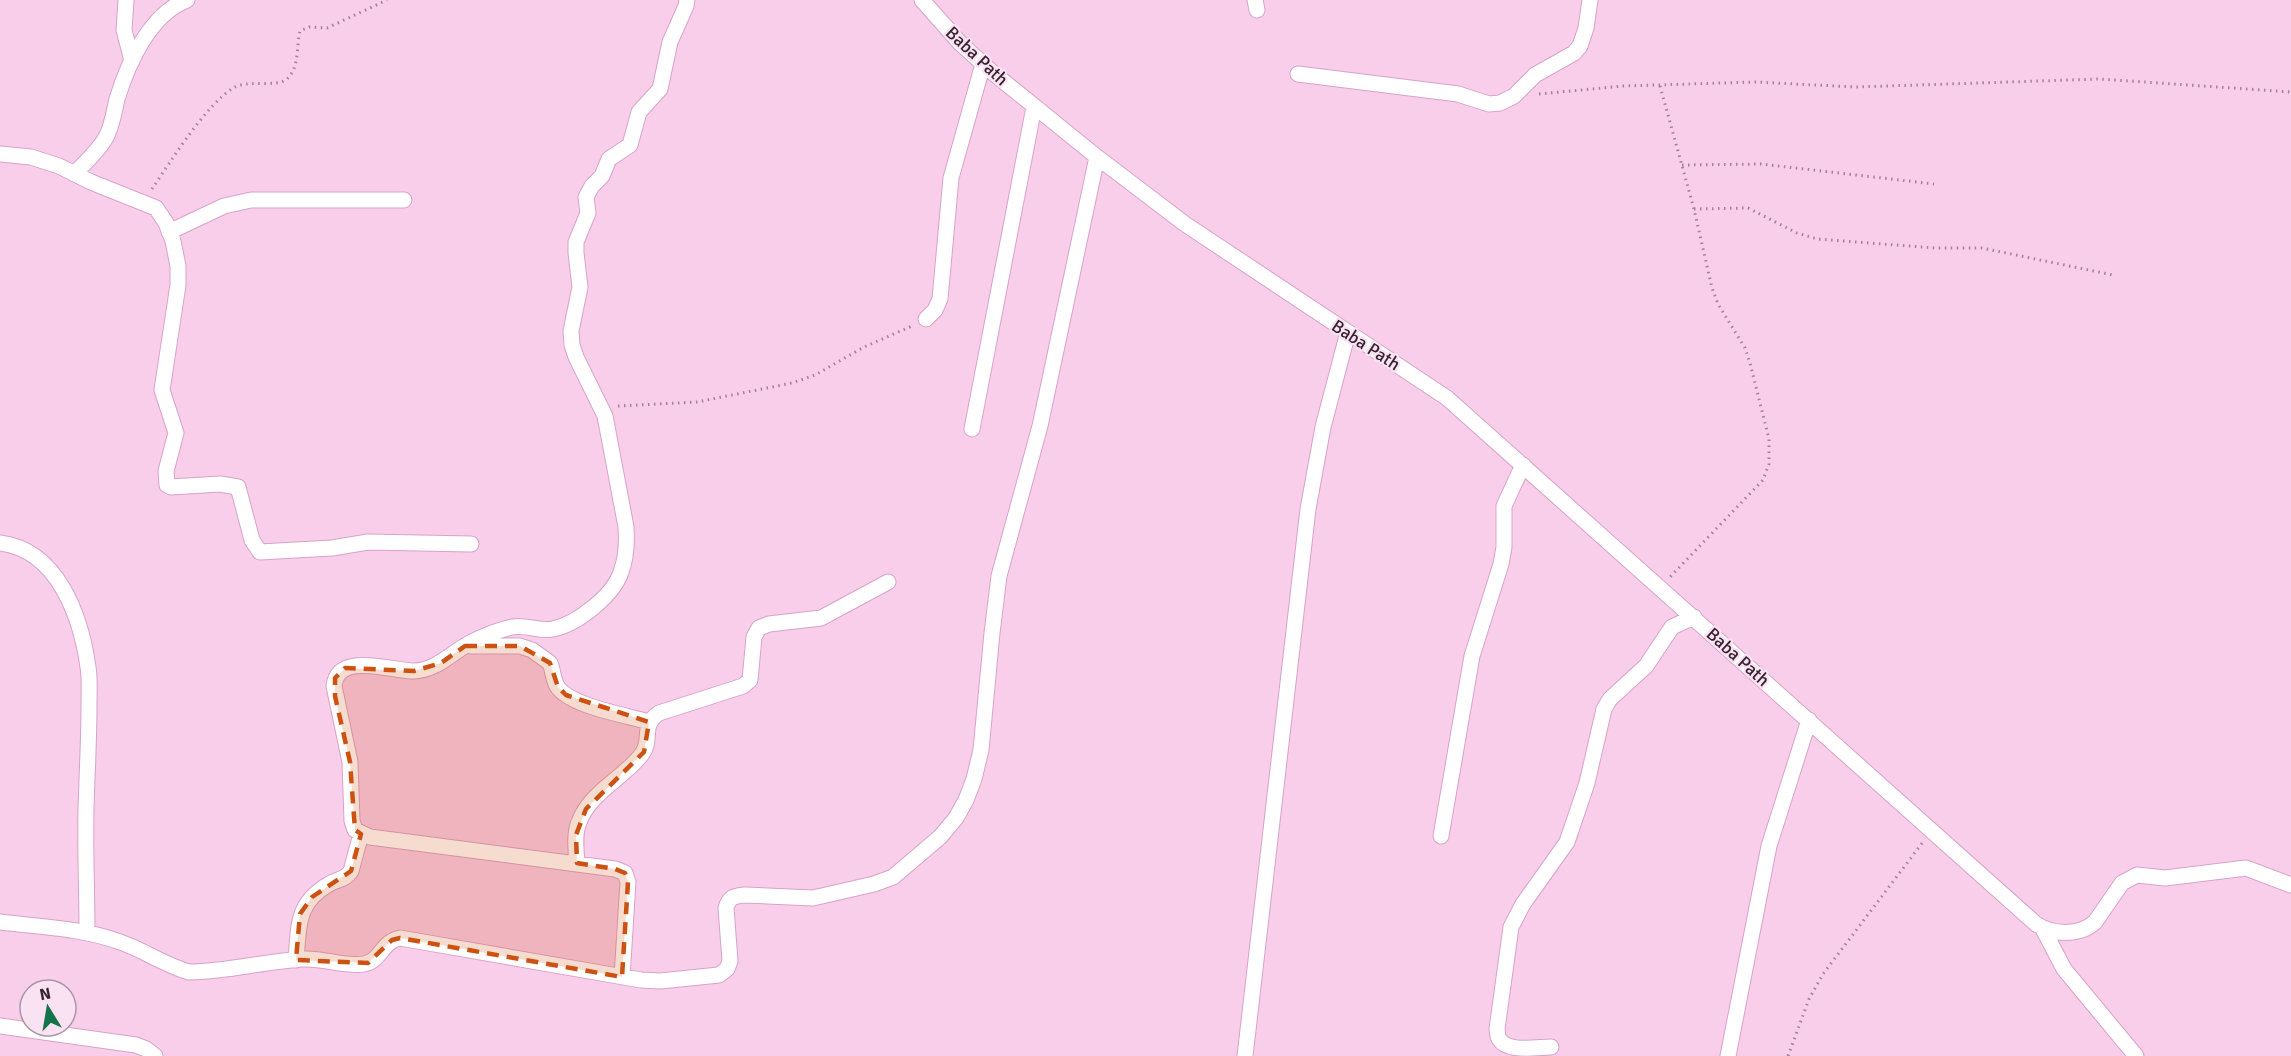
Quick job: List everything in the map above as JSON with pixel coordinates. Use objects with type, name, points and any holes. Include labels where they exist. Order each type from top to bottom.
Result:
[{"type":"street","points":[[126,0],[124,30],[132,61]]},
{"type":"street","points":[[74,174],[98,150],[107,137],[121,85],[150,29],[179,3],[187,0]]},
{"type":"street","points":[[621,976],[628,882],[625,873],[615,869],[577,863],[360,834],[355,830],[352,821],[350,762],[335,696],[335,678],[345,668],[355,666],[414,671],[429,668],[441,663],[465,646],[513,626],[555,629],[587,613],[619,578],[627,539],[626,527],[605,416],[572,345],[571,331],[580,287],[576,242],[588,213],[586,197],[592,186],[602,176],[609,159],[630,145],[639,112],[660,89],[670,42],[687,0]]},
{"type":"street","name":"Baba Path","points":[[922,0],[960,44],[1097,157],[1185,224],[1447,398],[2043,929]]},
{"type":"street","points":[[1298,74],[1458,94],[1489,104],[1500,103],[1514,96],[1535,75],[1564,60],[1580,46],[1586,28],[1590,0]]},
{"type":"street","points":[[926,319],[935,310],[940,299],[951,178],[983,63]]},
{"type":"street","points":[[972,429],[1034,106]]},
{"type":"street","points":[[0,154],[42,160],[156,208],[162,215],[176,253],[178,285],[162,390],[176,434],[166,471],[167,485],[171,487],[220,484],[238,487],[252,540],[260,552],[332,548],[368,543],[471,544]]},
{"type":"street","points":[[0,922],[87,932],[123,942],[177,969],[189,972],[296,960],[321,959],[368,963],[376,958],[392,940],[400,938],[660,981],[719,975],[727,969],[729,961],[726,908],[728,900],[745,895],[813,898],[874,884],[893,877],[940,837],[956,818],[974,779],[981,750],[999,576],[1040,426],[1097,157]]},
{"type":"street","points":[[169,232],[224,206],[251,201],[404,200]]},
{"type":"street","points":[[1245,1056],[1308,509],[1323,428],[1348,332]]},
{"type":"street","points":[[1441,836],[1472,656],[1501,564],[1504,547],[1504,506],[1523,465]]},
{"type":"street","points":[[0,543],[24,549],[40,560],[54,575],[69,598],[82,640],[88,669],[87,932]]},
{"type":"street","points":[[577,863],[576,835],[579,822],[594,799],[644,752],[649,722],[659,713],[743,686],[750,680],[754,637],[759,628],[769,624],[821,618],[888,582]]},
{"type":"street","points":[[1551,1047],[1516,1047],[1499,1039],[1497,1029],[1511,927],[1523,904],[1567,842],[1587,783],[1604,709],[1610,699],[1646,666],[1672,627],[1694,617]]},
{"type":"street","points":[[465,646],[524,647],[550,663],[558,687],[566,695],[587,705],[649,722]]},
{"type":"street","points":[[1728,1056],[1769,846],[1809,720]]},
{"type":"street","points":[[296,960],[300,914],[312,897],[331,883],[347,877],[351,871],[360,834]]},
{"type":"street","points":[[2043,929],[2053,932],[2081,931],[2089,928],[2122,883],[2138,875],[2165,878],[2246,868],[2291,885]]},
{"type":"street","points":[[2043,929],[2064,969],[2136,1056]]},
{"type":"street","points":[[0,1026],[136,1045],[155,1056]]},
{"type":"street","points":[[92,1056],[94,1040]]},
{"type":"path","points":[[142,203],[190,135],[224,96],[235,87],[259,82],[280,83],[287,79],[297,59],[300,31],[309,27],[327,28],[387,0]]},
{"type":"path","points":[[1514,96],[1623,86],[1755,82],[1856,87],[2100,79],[2291,92]]},
{"type":"path","points":[[1660,86],[1694,209],[1712,288],[1718,304],[1745,348],[1769,439],[1769,464],[1763,480],[1660,587]]},
{"type":"path","points":[[1682,165],[1761,164],[1934,184]]},
{"type":"path","points":[[1694,209],[1748,208],[1797,233],[1817,239],[1935,248],[1982,248],[2113,274]]},
{"type":"path","points":[[602,406],[697,402],[792,383],[815,375],[864,347],[926,319]]},
{"type":"path","points":[[1788,1056],[1809,999],[1823,974],[1931,831]]},
{"type":"highlighted area","points":[[465,646],[520,646],[550,663],[558,687],[566,695],[649,722],[644,752],[586,809],[576,835],[577,863],[615,869],[625,873],[628,882],[622,977],[400,938],[392,940],[368,963],[296,960],[300,914],[312,897],[351,871],[361,834],[355,830],[350,762],[335,696],[335,678],[345,668],[414,671],[441,663]]}]
